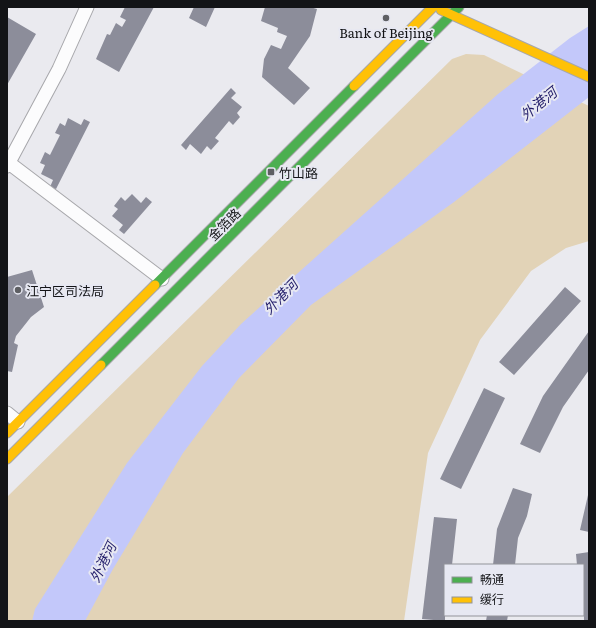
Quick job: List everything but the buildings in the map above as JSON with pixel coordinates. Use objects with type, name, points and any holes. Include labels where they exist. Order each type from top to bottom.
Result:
[{"type":"main road","name":"金箔路","points":[[7,433],[433,7]]},
{"type":"main road","points":[[433,7],[452,14],[589,77]]},
{"type":"main road","name":"金箔路","points":[[7,459],[459,7]]},
{"type":"street","points":[[87,7],[59,69],[8,165],[162,278]]},
{"type":"street","points":[[7,413],[18,422]]},
{"type":"shaded area","points":[[466,54],[484,55],[589,106],[589,241],[566,248],[531,271],[480,340],[428,453],[404,621],[7,621],[7,497],[452,59]]},
{"type":"water","name":"外港河","points":[[589,26],[589,97],[454,202],[311,305],[239,378],[183,453],[113,569],[85,621],[32,621],[35,609],[127,463],[202,366],[241,324],[498,94],[570,38]]},
{"type":"traffic: fast","points":[[101,365],[459,7]]},
{"type":"traffic: fast","points":[[155,285],[354,86]]},
{"type":"traffic: slow","points":[[354,86],[433,7]]},
{"type":"traffic: slow","points":[[441,10],[589,77]]},
{"type":"traffic: slow","points":[[7,433],[155,285]]},
{"type":"traffic: slow","points":[[7,459],[101,365]]},
{"type":"place","name":"Bank of Beijing","points":[[386,18]]},
{"type":"place","name":"竹山路","points":[[271,172]]},
{"type":"place","name":"江宁区司法局","points":[[18,290]]}]
